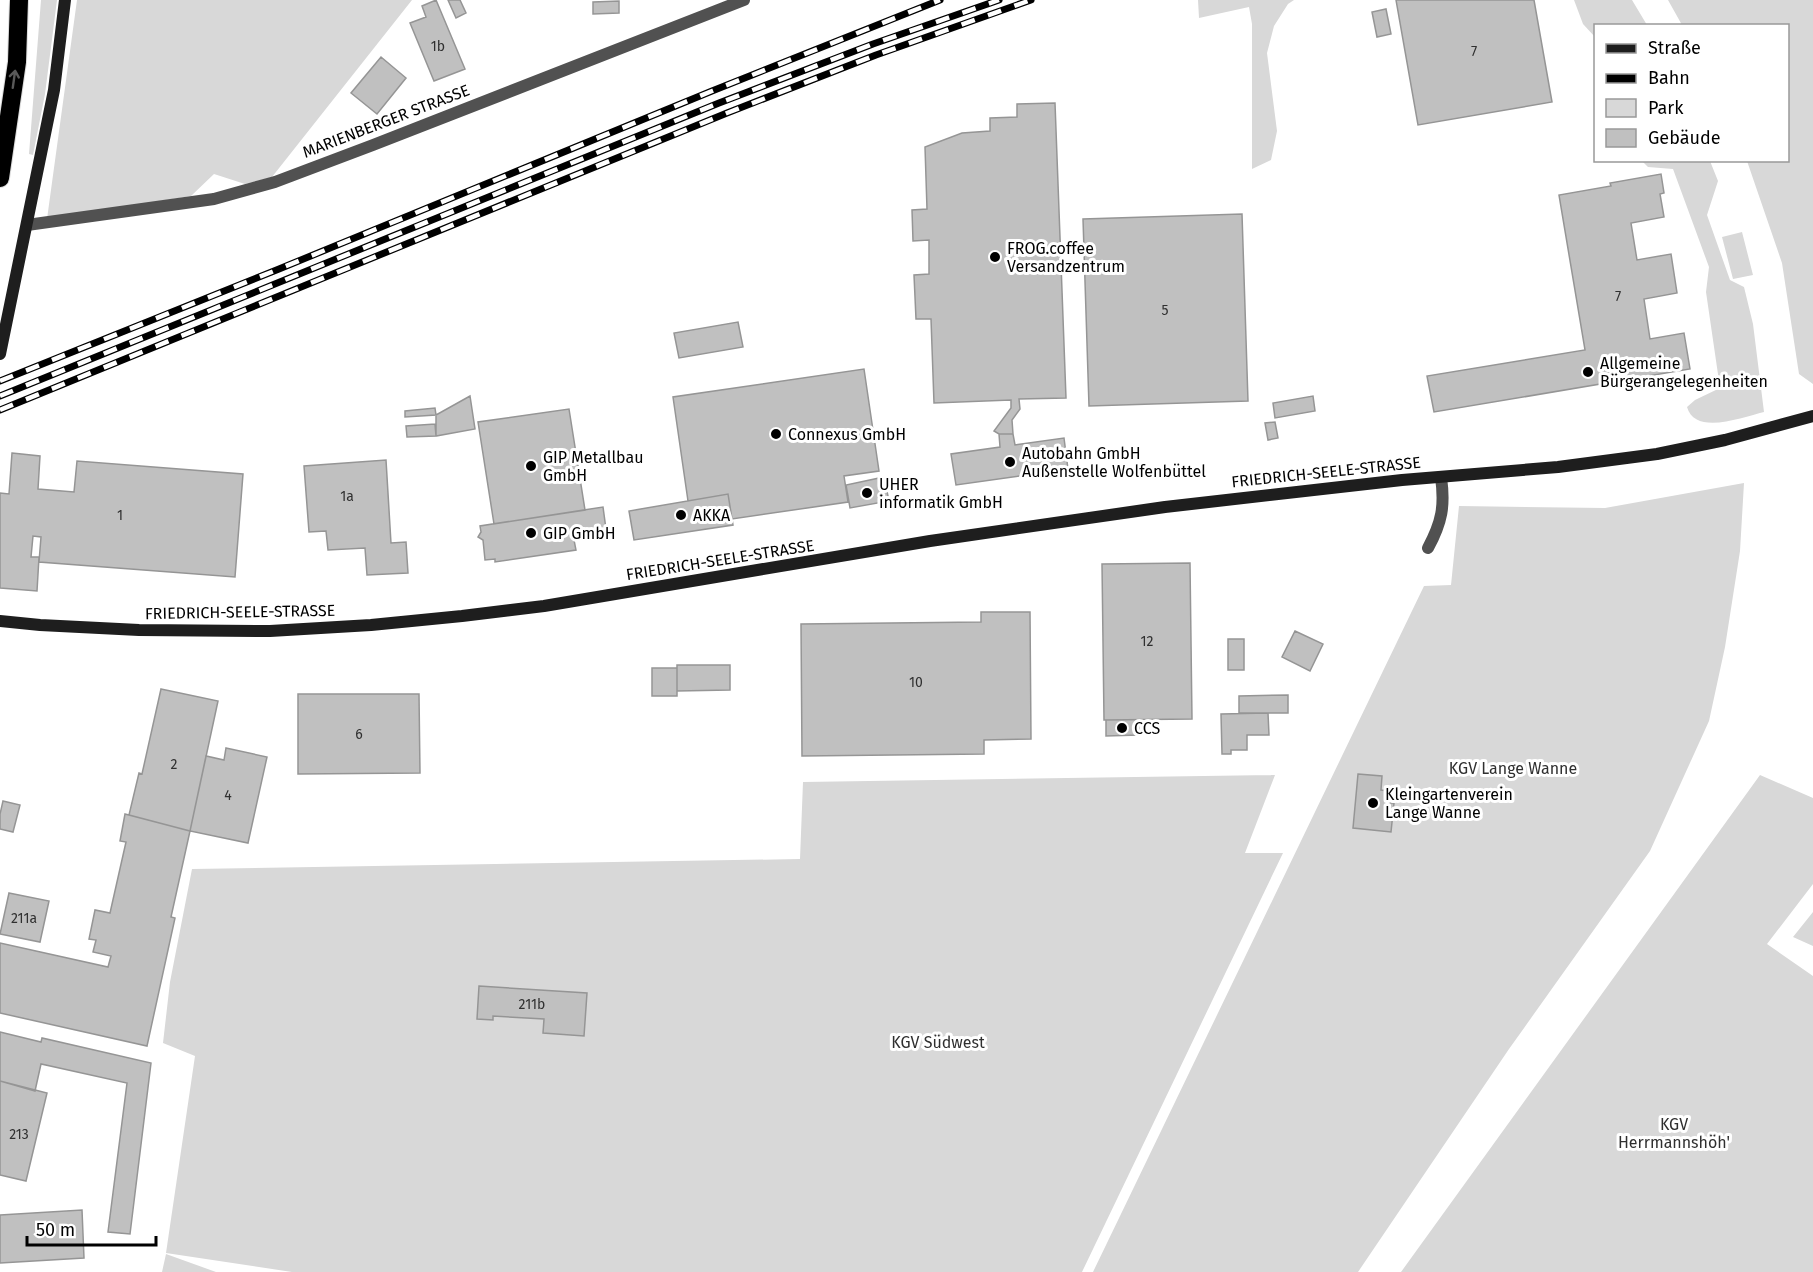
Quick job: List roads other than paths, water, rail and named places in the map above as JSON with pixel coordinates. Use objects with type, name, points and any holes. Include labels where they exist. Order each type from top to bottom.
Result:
[{"type":"highway","points":[[0,178],[17,62],[19,0]]},
{"type":"street","points":[[0,354],[54,90],[65,0]]},
{"type":"street","name":"MARIENBERGER STRASSE","points":[[27,225],[214,199],[274,182],[744,0]]},
{"type":"street","name":"FRIEDRICH-SEELE-STRASSE","points":[[0,621],[128,630],[220,632],[319,629],[418,621],[544,606],[1040,524],[1255,496],[1558,467],[1657,454],[1725,440],[1813,416]]},
{"type":"street","name":"FRIEDRICH-SEELE-STRASSE","points":[[1428,548],[1443,510],[1441,477]]},
{"type":"railway","points":[[0,381],[940,0]]},
{"type":"railway","points":[[0,396],[719,103],[873,44],[999,0]]},
{"type":"railway","points":[[0,410],[727,113],[876,55],[1031,0]]},
{"type":"place","name":"FROG.coffee Versandzentrum","points":[[995,257]]},
{"type":"place","name":"Allgemeine Bürgerangelegenheiten","points":[[1588,372]]},
{"type":"place","name":"Connexus GmbH","points":[[776,434]]},
{"type":"place","name":"Autobahn GmbH Außenstelle Wolfenbüttel","points":[[1010,462]]},
{"type":"place","name":"GIP Metallbau GmbH","points":[[531,466]]},
{"type":"place","name":"UHER informatik GmbH","points":[[867,493]]},
{"type":"place","name":"AKKA","points":[[681,515]]},
{"type":"place","name":"GIP GmbH","points":[[531,533]]},
{"type":"place","name":"CCS","points":[[1122,728]]},
{"type":"place","name":"Kleingartenverein Lange Wanne","points":[[1373,803]]},
{"type":"park label","name":"KGV Lange Wanne","points":[[1513,768]]},
{"type":"park label","name":"KGV Südwest","points":[[938,1042]]},
{"type":"park label","name":"KGV Herrmannshöh'","points":[[1674,1133]]}]
